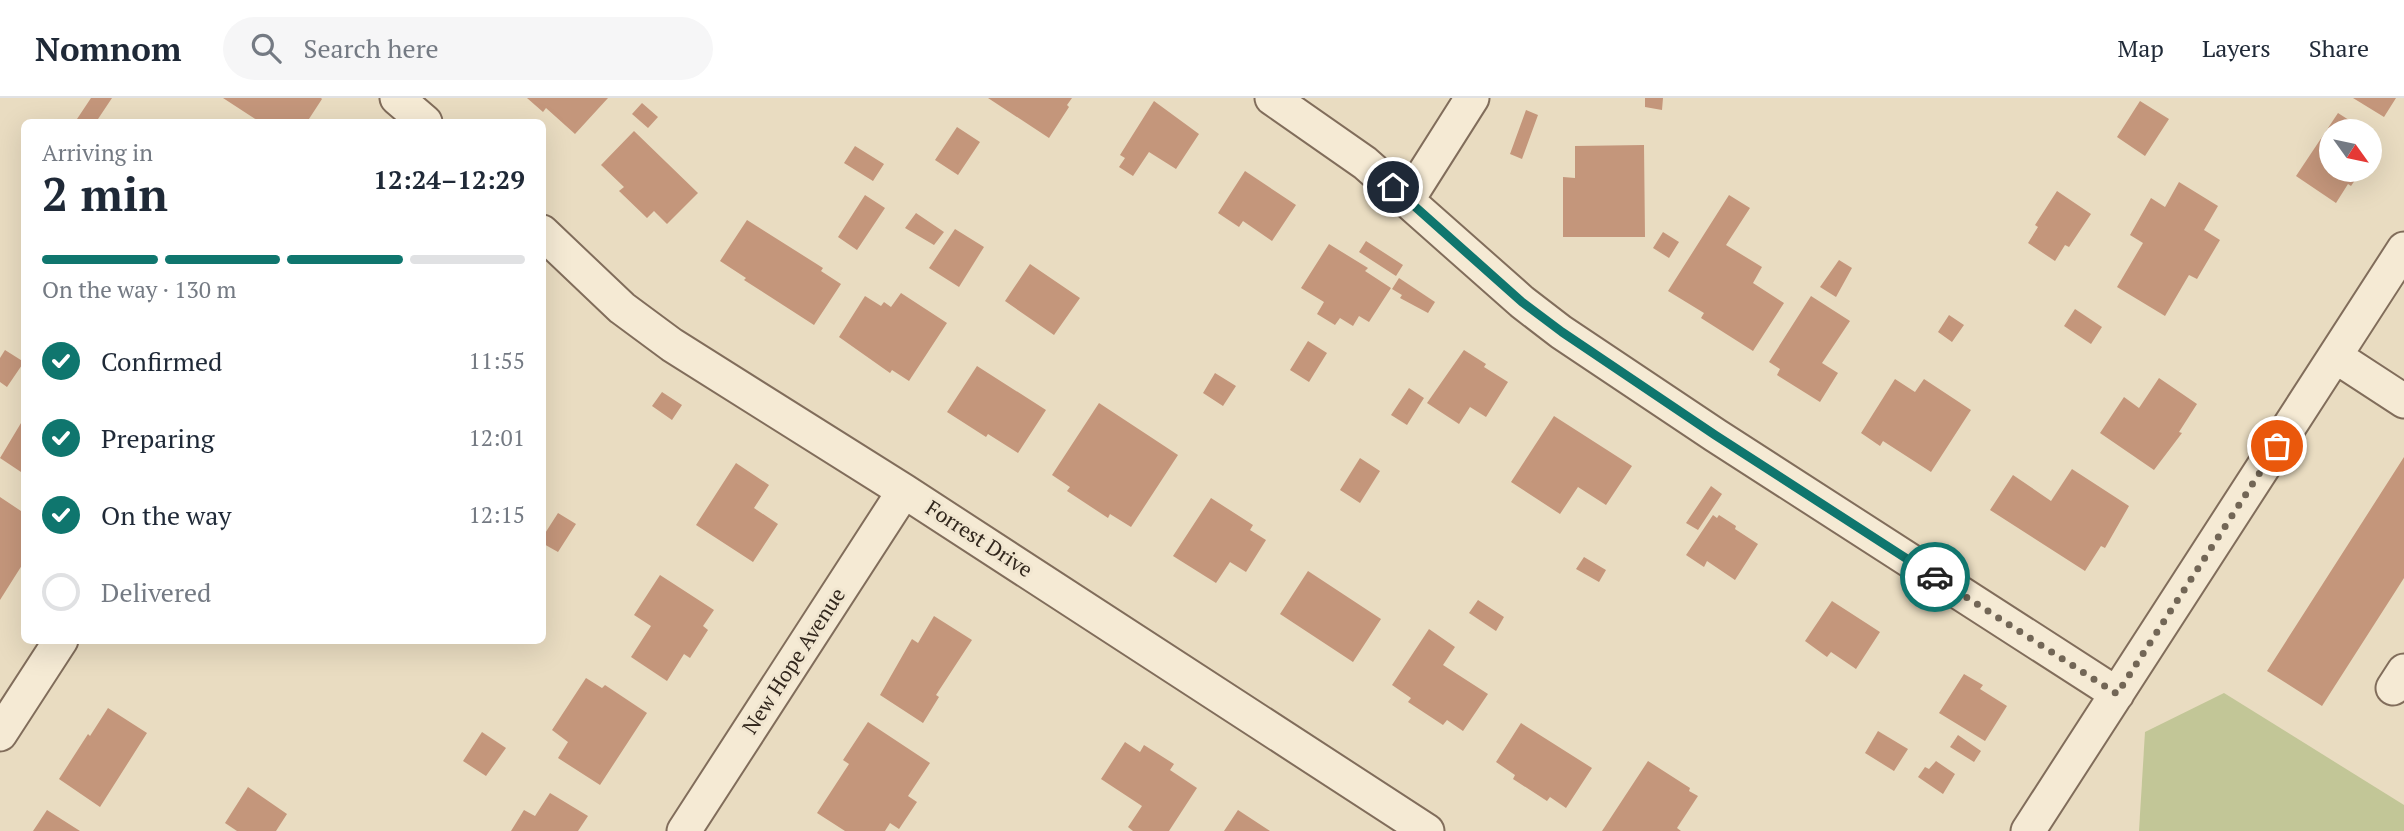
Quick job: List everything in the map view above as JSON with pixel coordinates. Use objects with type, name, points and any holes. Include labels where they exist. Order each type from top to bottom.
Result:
[{"type":"street","points":[[1272,98],[1365,163],[1522,302],[1562,332],[1726,443],[2117,694]]},
{"type":"street","points":[[1408,199],[1472,98]]},
{"type":"street","name":"Forrest Drive","points":[[546,236],[622,308],[652,330],[1427,831]]},
{"type":"street","points":[[2028,831],[2404,249]]},
{"type":"street","points":[[2335,356],[2404,401]]},
{"type":"street","name":"New Hope Avenue","points":[[684,831],[904,491]]},
{"type":"street","points":[[0,734],[58,644]]},
{"type":"green space","points":[[2224,693],[2404,805],[2404,831],[2139,831],[2145,732]]},
{"type":"building","points":[[91,98],[112,98],[98,119],[77,119]]},
{"type":"building","points":[[223,98],[322,99],[309,119],[255,119]]},
{"type":"building","points":[[527,98],[608,98],[575,134],[546,108],[543,112]]},
{"type":"building","points":[[988,98],[1072,98],[1049,138]]},
{"type":"building","points":[[1645,98],[1663,98],[1662,110],[1645,107]]},
{"type":"building","points":[[2353,98],[2396,98],[2384,117]]},
{"type":"building","points":[[1154,101],[1199,134],[1176,169],[1149,152],[1133,176],[1119,167],[1125,158],[1120,155]]},
{"type":"building","points":[[2140,101],[2169,119],[2145,156],[2117,137]]},
{"type":"building","points":[[642,103],[658,117],[648,128],[632,114]]},
{"type":"building","points":[[1526,110],[1538,115],[1522,159],[1510,154]]},
{"type":"building","points":[[2338,113],[2347,119],[2334,119]]},
{"type":"building","points":[[957,127],[980,142],[958,175],[935,160]]},
{"type":"building","points":[[634,131],[698,193],[667,224],[654,211],[647,218],[619,191],[624,187],[601,165]]},
{"type":"building","points":[[2319,142],[2319,182],[2354,182],[2351,186],[2348,184],[2336,203],[2296,176]]},
{"type":"building","points":[[1644,145],[1645,237],[1563,237],[1563,177],[1575,178],[1575,146]]},
{"type":"building","points":[[855,146],[884,164],[873,181],[844,163]]},
{"type":"building","points":[[1245,171],[1296,205],[1272,241],[1243,221],[1239,227],[1218,213]]},
{"type":"building","points":[[2179,182],[2218,206],[2204,230],[2220,240],[2197,279],[2189,275],[2165,316],[2117,287],[2143,243],[2130,235],[2151,198],[2165,207]]},
{"type":"building","points":[[2057,191],[2091,214],[2069,247],[2065,245],[2055,261],[2028,243],[2038,227],[2035,225]]},
{"type":"building","points":[[865,195],[885,208],[857,250],[838,237]]},
{"type":"building","points":[[1729,195],[1750,208],[1726,245],[1762,267],[1753,283],[1784,303],[1753,351],[1701,318],[1704,313],[1668,291]]},
{"type":"building","points":[[916,213],[944,232],[934,245],[905,228]]},
{"type":"building","points":[[747,220],[823,268],[821,271],[841,284],[814,325],[744,280],[746,278],[720,261]]},
{"type":"building","points":[[955,229],[984,247],[959,287],[929,268]]},
{"type":"building","points":[[1663,232],[1679,242],[1669,258],[1653,248]]},
{"type":"building","points":[[1366,241],[1403,265],[1396,276],[1359,252]]},
{"type":"building","points":[[1329,244],[1368,268],[1365,271],[1391,288],[1369,322],[1359,316],[1353,326],[1340,318],[1335,325],[1317,314],[1324,302],[1301,288]]},
{"type":"building","points":[[1839,260],[1852,268],[1836,297],[1820,287]]},
{"type":"building","points":[[1030,264],[1080,298],[1054,335],[1005,301]]},
{"type":"building","points":[[1399,278],[1435,302],[1428,313],[1400,298],[1402,295],[1392,289]]},
{"type":"building","points":[[901,293],[947,323],[909,381],[892,370],[890,373],[839,337],[865,296],[881,306],[884,302],[891,307]]},
{"type":"building","points":[[1811,296],[1850,321],[1822,363],[1838,373],[1820,402],[1777,375],[1780,369],[1769,362]]},
{"type":"building","points":[[2075,309],[2102,327],[2091,344],[2064,326]]},
{"type":"building","points":[[1949,315],[1964,325],[1952,342],[1938,332]]},
{"type":"building","points":[[1308,341],[1327,353],[1309,382],[1290,370]]},
{"type":"building","points":[[5,350],[21,360],[21,366],[7,387],[0,382],[0,358]]},
{"type":"building","points":[[1464,350],[1508,382],[1486,417],[1470,407],[1459,424],[1427,403]]},
{"type":"building","points":[[977,366],[1046,410],[1018,453],[988,434],[986,437],[947,412]]},
{"type":"building","points":[[1215,373],[1236,386],[1223,406],[1203,393]]},
{"type":"building","points":[[2159,378],[2197,404],[2179,432],[2182,433],[2154,470],[2100,433],[2124,397],[2139,408]]},
{"type":"building","points":[[1895,379],[1915,392],[1924,379],[1971,410],[1931,472],[1883,441],[1880,446],[1861,433]]},
{"type":"building","points":[[1409,388],[1424,398],[1407,425],[1391,415]]},
{"type":"building","points":[[662,392],[682,405],[672,420],[652,406]]},
{"type":"building","points":[[1099,403],[1178,455],[1131,527],[1110,514],[1108,518],[1067,491],[1070,487],[1052,475]]},
{"type":"building","points":[[1554,416],[1632,466],[1606,505],[1578,487],[1560,514],[1511,482]]},
{"type":"building","points":[[21,423],[21,472],[0,458]]},
{"type":"building","points":[[2404,457],[2404,578],[2322,706],[2267,671]]},
{"type":"building","points":[[1360,458],[1380,471],[1360,503],[1340,490]]},
{"type":"building","points":[[736,463],[769,485],[754,508],[778,524],[753,562],[696,525]]},
{"type":"building","points":[[2072,469],[2129,506],[2105,548],[2101,546],[2085,571],[1990,510],[2013,475],[2051,501]]},
{"type":"building","points":[[1711,486],[1722,494],[1698,530],[1686,523]]},
{"type":"building","points":[[0,497],[21,511],[21,567],[0,600]]},
{"type":"building","points":[[1211,498],[1253,525],[1250,530],[1266,540],[1246,572],[1230,562],[1216,583],[1173,556]]},
{"type":"building","points":[[558,513],[576,524],[558,552],[546,545],[546,532]]},
{"type":"building","points":[[1713,515],[1717,518],[1719,515],[1758,544],[1735,580],[1707,561],[1704,567],[1686,555]]},
{"type":"building","points":[[1584,557],[1606,570],[1599,582],[1576,569]]},
{"type":"building","points":[[1308,571],[1381,619],[1353,662],[1280,614]]},
{"type":"building","points":[[660,575],[714,610],[703,626],[708,630],[690,658],[684,654],[667,681],[631,657],[651,626],[634,615]]},
{"type":"building","points":[[1478,600],[1504,617],[1496,631],[1469,613]]},
{"type":"building","points":[[1832,601],[1880,632],[1856,669],[1831,652],[1827,657],[1805,641]]},
{"type":"building","points":[[934,616],[972,640],[936,695],[939,697],[923,723],[880,695],[912,639],[918,643]]},
{"type":"building","points":[[1429,629],[1455,647],[1443,665],[1488,694],[1463,731],[1447,720],[1443,725],[1408,702],[1411,698],[1392,685]]},
{"type":"building","points":[[1964,674],[1983,685],[1980,689],[2007,706],[1985,741],[1939,713]]},
{"type":"building","points":[[586,678],[602,688],[605,685],[647,713],[600,785],[558,758],[568,742],[552,730]]},
{"type":"building","points":[[108,708],[147,733],[100,807],[59,779]]},
{"type":"building","points":[[868,722],[930,763],[908,796],[917,802],[899,829],[890,823],[885,831],[845,831],[817,813],[849,764],[843,760]]},
{"type":"building","points":[[1521,723],[1592,768],[1566,808],[1550,797],[1547,801],[1513,779],[1515,775],[1496,762]]},
{"type":"building","points":[[1878,731],[1908,749],[1894,771],[1865,753]]},
{"type":"building","points":[[482,732],[506,748],[486,776],[463,761]]},
{"type":"building","points":[[1958,735],[1981,751],[1974,762],[1950,747]]},
{"type":"building","points":[[1125,742],[1140,752],[1144,745],[1174,764],[1170,770],[1197,788],[1169,831],[1133,831],[1128,827],[1142,806],[1101,779]]},
{"type":"building","points":[[1648,761],[1698,796],[1677,828],[1681,831],[1602,831]]},
{"type":"building","points":[[1936,761],[1955,774],[1943,794],[1918,777],[1925,767],[1929,769]]},
{"type":"building","points":[[248,787],[287,814],[276,831],[237,831],[225,823]]},
{"type":"building","points":[[550,793],[588,816],[578,831],[511,831],[524,810],[535,816]]},
{"type":"building","points":[[47,810],[80,831],[33,831]]},
{"type":"building","points":[[1238,810],[1270,831],[1224,831]]},
{"type":"way so far","points":[[1935,577],[2117,694],[2277,446]]},
{"type":"route","points":[[1393,187],[1522,302],[1562,332],[1935,577]]}]
